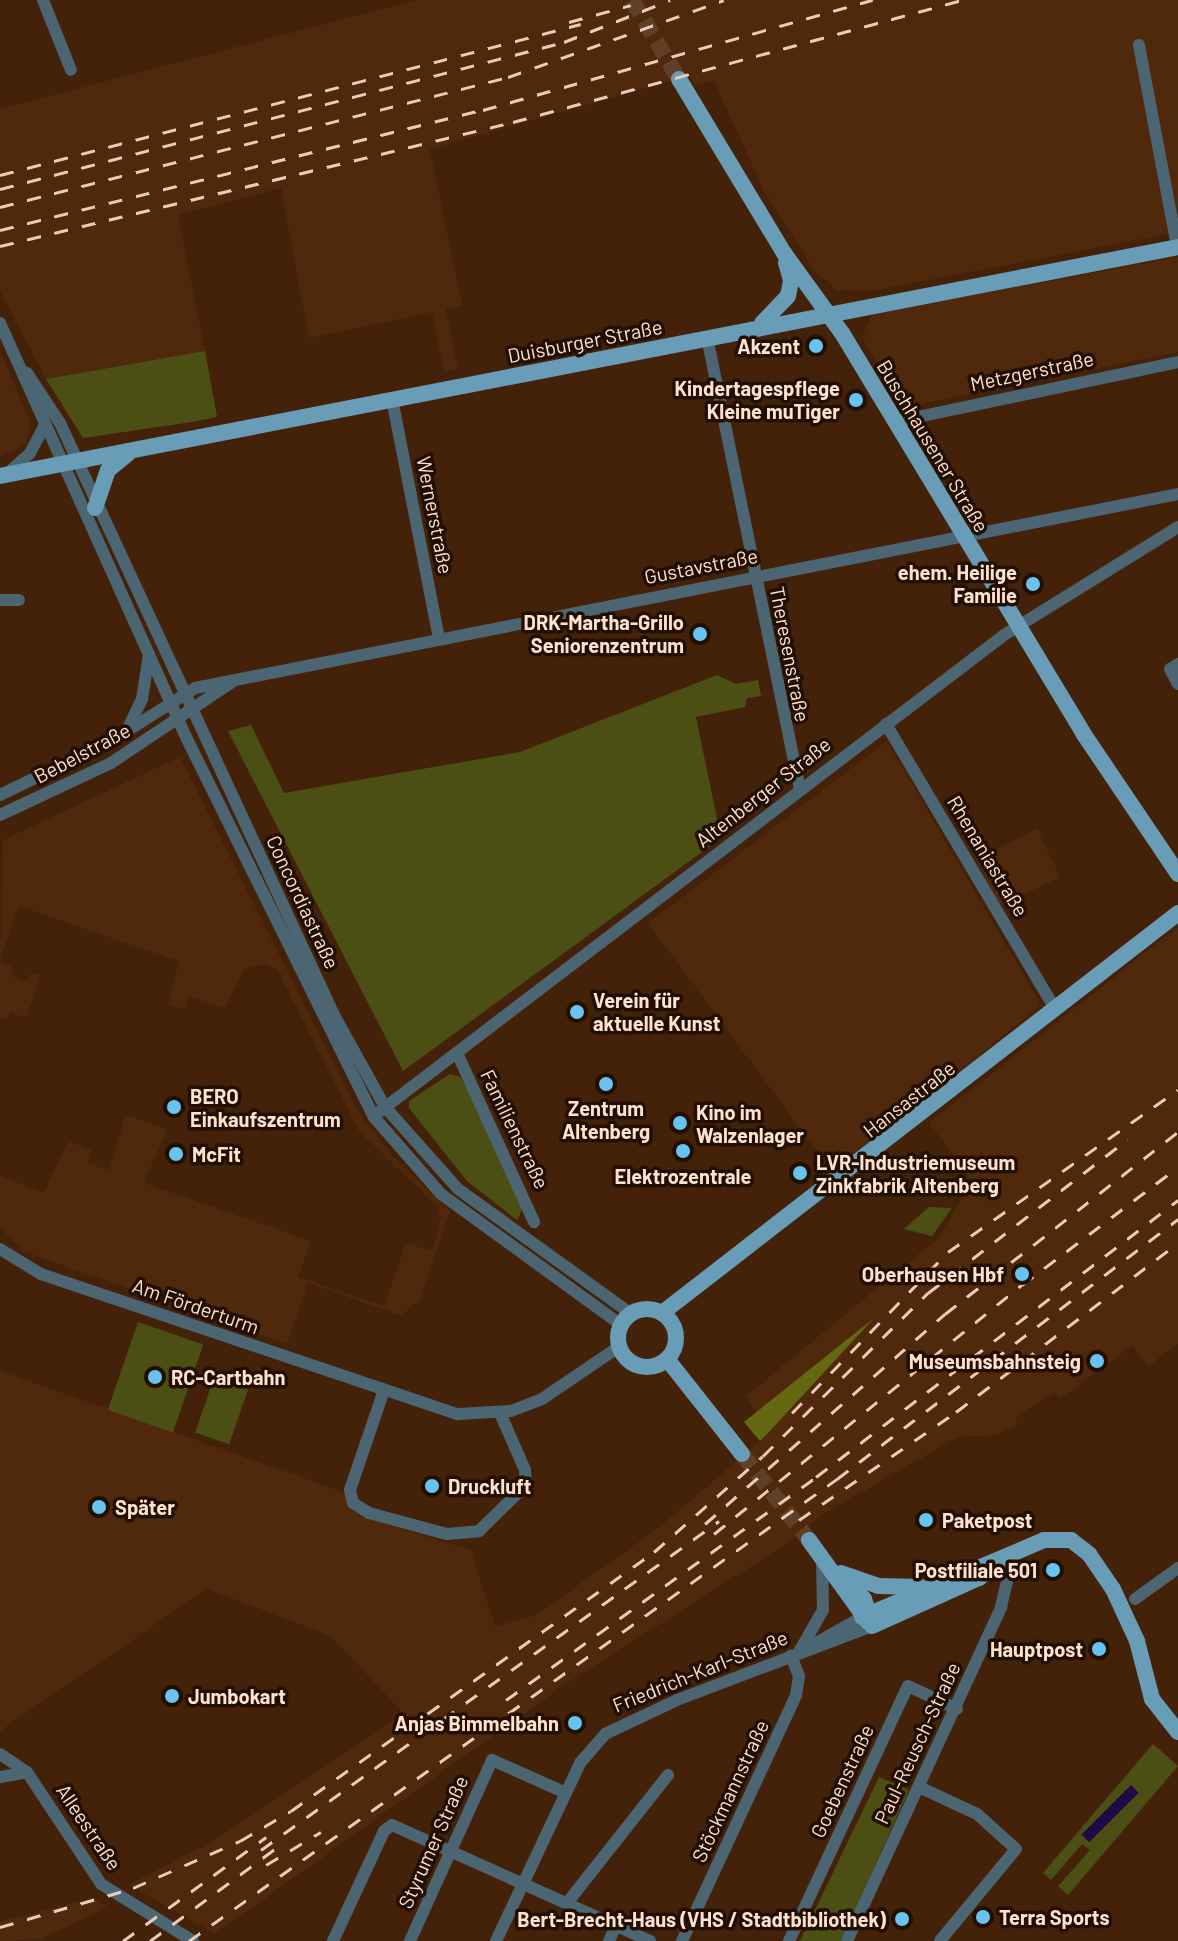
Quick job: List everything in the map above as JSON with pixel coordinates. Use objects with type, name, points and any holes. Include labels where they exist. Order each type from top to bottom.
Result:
[{"type":"main road","name":"Buschhausener Straße","points":[[679,79],[784,253],[826,314],[1018,625],[1178,874]]},
{"type":"main road","name":"Duisburger Straße","points":[[3,475],[1178,247]]},
{"type":"main road","points":[[753,328],[782,307],[788,296],[791,280],[784,253]]},
{"type":"main road","points":[[95,508],[108,470],[130,452]]},
{"type":"main road","name":"Hansastraße","points":[[662,1313],[1178,913]]},
{"type":"main road","points":[[644,1309],[662,1313],[676,1337],[667,1359],[642,1366],[628,1359],[620,1346],[626,1320],[644,1309]]},
{"type":"main road","points":[[667,1359],[742,1454]]},
{"type":"main road","name":"Friedrich-Karl-Straße","points":[[868,1619],[931,1586],[1055,1537],[1084,1548],[1113,1589],[1133,1628],[1160,1715],[1178,1732]]},
{"type":"main road","points":[[809,1540],[868,1619]]},
{"type":"main road","points":[[822,1556],[864,1599],[868,1619]]},
{"type":"main road","name":"Friedrich-Karl-Straße","points":[[868,1619],[979,1578],[1004,1558]]},
{"type":"main road","points":[[841,1573],[878,1586],[931,1586]]},
{"type":"street","points":[[43,0],[71,70]]},
{"type":"street","points":[[1139,45],[1178,247]]},
{"type":"street","points":[[0,323],[45,425],[69,464]]},
{"type":"street","name":"Theresenstraße","points":[[707,337],[800,789]]},
{"type":"street","name":"Metzgerstraße","points":[[894,422],[1178,362]]},
{"type":"street","points":[[20,365],[48,400],[69,464]]},
{"type":"street","name":"Wernerstraße","points":[[392,399],[439,638]]},
{"type":"street","points":[[3,475],[30,453],[45,425]]},
{"type":"street","name":"Concordiastraße","points":[[69,464],[95,508],[187,693],[334,1015],[385,1107],[465,1195],[626,1320]]},
{"type":"street","name":"Concordiastraße","points":[[69,464],[149,655],[373,1116],[441,1194],[626,1320]]},
{"type":"street","name":"Gustavstraße","points":[[187,693],[439,638],[1178,494]]},
{"type":"street","name":"Altenberger Straße","points":[[385,1107],[1018,625],[1178,527]]},
{"type":"street","points":[[0,600],[19,600]]},
{"type":"street","points":[[127,729],[142,699],[149,655]]},
{"type":"street","points":[[1178,664],[1170,669],[1178,684]]},
{"type":"street","name":"Gustavstraße","points":[[193,710],[232,682]]},
{"type":"street","points":[[173,700],[187,693]]},
{"type":"street","name":"Bebelstraße","points":[[0,795],[127,729],[173,700]]},
{"type":"street","points":[[180,720],[193,710]]},
{"type":"street","name":"Bebelstraße","points":[[0,815],[64,788],[180,720]]},
{"type":"street","name":"Rhenaniastraße","points":[[886,724],[1056,1010]]},
{"type":"street","name":"Familienstraße","points":[[457,1053],[534,1222]]},
{"type":"street","points":[[373,1116],[385,1107]]},
{"type":"street","name":"Am Förderturm","points":[[0,1249],[41,1274],[383,1393],[458,1414],[500,1413],[542,1399],[620,1346]]},
{"type":"street","points":[[383,1393],[350,1490],[353,1503],[390,1520],[447,1534],[479,1531],[526,1485],[525,1470],[500,1413]]},
{"type":"street","points":[[799,1652],[823,1610],[822,1556]]},
{"type":"street","name":"Paul-Reusch-Straße","points":[[847,1941],[957,1709],[1004,1598],[1004,1558]]},
{"type":"street","points":[[1135,1599],[1178,1568]]},
{"type":"street","name":"Friedrich-Karl-Straße","points":[[496,1941],[584,1757],[613,1728],[799,1652],[868,1619]]},
{"type":"street","name":"Stöckmannstraße","points":[[682,1941],[799,1689],[799,1652]]},
{"type":"street","name":"Goebenstraße","points":[[789,1941],[908,1686],[957,1709]]},
{"type":"street","name":"Alleestraße","points":[[0,1754],[27,1772],[101,1884],[193,1941]]},
{"type":"street","name":"Styrumer Straße","points":[[410,1941],[492,1760],[566,1793]]},
{"type":"street","points":[[0,1777],[27,1772]]},
{"type":"street","points":[[567,1903],[668,1775]]},
{"type":"street","points":[[919,1787],[986,1819],[1016,1849],[940,1941]]},
{"type":"street","points":[[333,1941],[389,1826],[452,1851],[650,1941]]},
{"type":"street","points":[[609,1941],[616,1925]]},
{"type":"shaded area","points":[[417,0],[1178,0],[1178,232],[871,291],[836,290],[814,270],[763,189],[714,81],[695,85],[689,76],[430,149],[462,306],[446,309],[458,369],[444,372],[432,312],[309,338],[281,188],[178,215],[205,351],[46,379],[0,291],[0,109]]},
{"type":"shaded area","points":[[1178,257],[1178,352],[910,406],[902,403],[862,337],[872,314]]},
{"type":"shaded area","points":[[0,351],[31,423],[26,444],[0,457]]},
{"type":"shaded area","points":[[205,351],[217,417],[192,422],[83,438],[46,379]]},
{"type":"shaded area","points":[[717,675],[736,684],[758,680],[761,696],[747,698],[745,707],[696,717],[721,838],[403,1071],[228,731],[251,725],[284,793],[520,752]]},
{"type":"shaded area","points":[[887,741],[1041,1005],[833,1173],[648,923]]},
{"type":"shaded area","points":[[180,757],[356,1108],[390,1154],[450,1211],[419,1302],[400,1315],[308,1283],[287,1344],[22,1251],[0,1227],[0,1176],[44,1193],[68,1141],[91,1150],[87,1163],[108,1170],[126,1115],[167,1129],[144,1183],[311,1241],[298,1277],[384,1306],[406,1243],[432,1251],[440,1226],[438,1207],[359,1131],[277,969],[264,964],[244,969],[225,1008],[190,996],[185,1009],[168,1004],[179,961],[19,906],[0,959],[3,840]]},
{"type":"shaded area","points":[[1037,829],[1060,877],[999,906],[976,859]]},
{"type":"shaded area","points":[[1178,927],[1178,1344],[1148,1366],[1133,1345],[1060,1399],[1055,1393],[1015,1417],[1018,1424],[997,1435],[958,1437],[822,1515],[788,1543],[564,1685],[215,1934],[129,1885],[211,1842],[404,1714],[331,1636],[207,1589],[0,1731],[0,1371],[343,1492],[357,1515],[471,1550],[495,1627],[536,1615],[657,1529],[760,1441],[769,1431],[746,1396],[937,1239],[973,1182],[929,1123]]},
{"type":"shaded area","points":[[0,962],[13,967],[11,976],[27,982],[31,973],[41,976],[26,1018],[10,1012],[7,1020],[0,1018]]},
{"type":"shaded area","points":[[450,1074],[460,1077],[468,1087],[525,1204],[517,1220],[467,1181],[409,1108],[409,1101]]},
{"type":"shaded area","points":[[929,1207],[952,1208],[932,1236],[904,1229]]},
{"type":"shaded area","points":[[874,1318],[769,1432],[760,1441],[744,1422]]},
{"type":"shaded area","name":"RC-Cartbahn","points":[[138,1322],[203,1344],[173,1432],[108,1410]]},
{"type":"shaded area","points":[[216,1372],[250,1384],[229,1444],[195,1433]]},
{"type":"shaded area","points":[[1153,1744],[1178,1766],[1068,1895],[1058,1886],[1090,1850],[1082,1844],[1051,1880],[1043,1873]]},
{"type":"shaded area","points":[[879,1777],[909,1790],[841,1941],[800,1941]]},
{"type":"shaded area","points":[[1131,1785],[1139,1793],[1089,1842],[1082,1834]]},
{"type":"shaded area","points":[[94,1898],[109,1907],[40,1939],[0,1941],[0,1922]]},
{"type":"tunnel","points":[[632,0],[679,79]]},
{"type":"tunnel","points":[[742,1454],[809,1540]]},
{"type":"railway","points":[[0,189],[564,42],[670,0]]},
{"type":"railway","points":[[0,207],[508,77],[724,0]]},
{"type":"railway","points":[[0,230],[483,110],[873,0]]},
{"type":"railway","points":[[0,246],[513,122],[963,0]]},
{"type":"railway","points":[[569,22],[631,5]]},
{"type":"railway","points":[[0,175],[581,24]]},
{"type":"railway","points":[[792,1413],[948,1252],[1178,1090]]},
{"type":"railway","points":[[705,1524],[945,1314],[1178,1132]]},
{"type":"railway","points":[[0,1927],[133,1888],[240,1841],[291,1811],[654,1552],[763,1456],[928,1293],[1128,1139]]},
{"type":"railway","points":[[714,1534],[1022,1285],[1178,1167]]},
{"type":"railway","points":[[506,1700],[816,1477],[1178,1200]]},
{"type":"railway","points":[[189,1941],[837,1479],[1178,1219]]},
{"type":"railway","points":[[799,1520],[956,1412],[1178,1243]]},
{"type":"railway","points":[[261,1850],[719,1521]]},
{"type":"railway","points":[[266,1865],[321,1832]]},
{"type":"railway","points":[[123,1941],[266,1837]]},
{"type":"railway","points":[[150,1941],[275,1849]]},
{"type":"place","name":"Akzent","points":[[816,346]]},
{"type":"place","name":"Kindertagespflege Kleine muTiger","points":[[856,400]]},
{"type":"place","name":"ehem. Heilige Familie","points":[[1033,584]]},
{"type":"place","name":"DRK-Martha-Grillo Seniorenzentrum","points":[[700,634]]},
{"type":"place","name":"Verein für aktuelle Kunst","points":[[577,1012]]},
{"type":"place","name":"Zentrum Altenberg","points":[[606,1084]]},
{"type":"place","name":"BERO Einkaufszentrum","points":[[174,1107]]},
{"type":"place","name":"Kino im Walzenlager","points":[[680,1123]]},
{"type":"place","name":"Elektrozentrale","points":[[683,1151]]},
{"type":"place","name":"McFit","points":[[176,1154]]},
{"type":"place","name":"LVR-Industriemuseum Zinkfabrik Altenberg","points":[[800,1173]]},
{"type":"place","name":"Oberhausen Hbf","points":[[1022,1274]]},
{"type":"place","name":"Museumsbahnsteig","points":[[1097,1361]]},
{"type":"place","name":"RC-Cartbahn","points":[[155,1377]]},
{"type":"place","name":"Druckluft","points":[[432,1486]]},
{"type":"place","name":"Später","points":[[99,1507]]},
{"type":"place","name":"Paketpost","points":[[926,1520]]},
{"type":"place","name":"Postfiliale 501","points":[[1053,1570]]},
{"type":"place","name":"Hauptpost","points":[[1099,1649]]},
{"type":"place","name":"Jumbokart","points":[[172,1696]]},
{"type":"place","name":"Anjas Bimmelbahn","points":[[575,1723]]},
{"type":"place","name":"Terra Sports","points":[[983,1917]]},
{"type":"place","name":"Bert-Brecht-Haus (VHS / Stadtbibliothek)","points":[[902,1919]]}]
